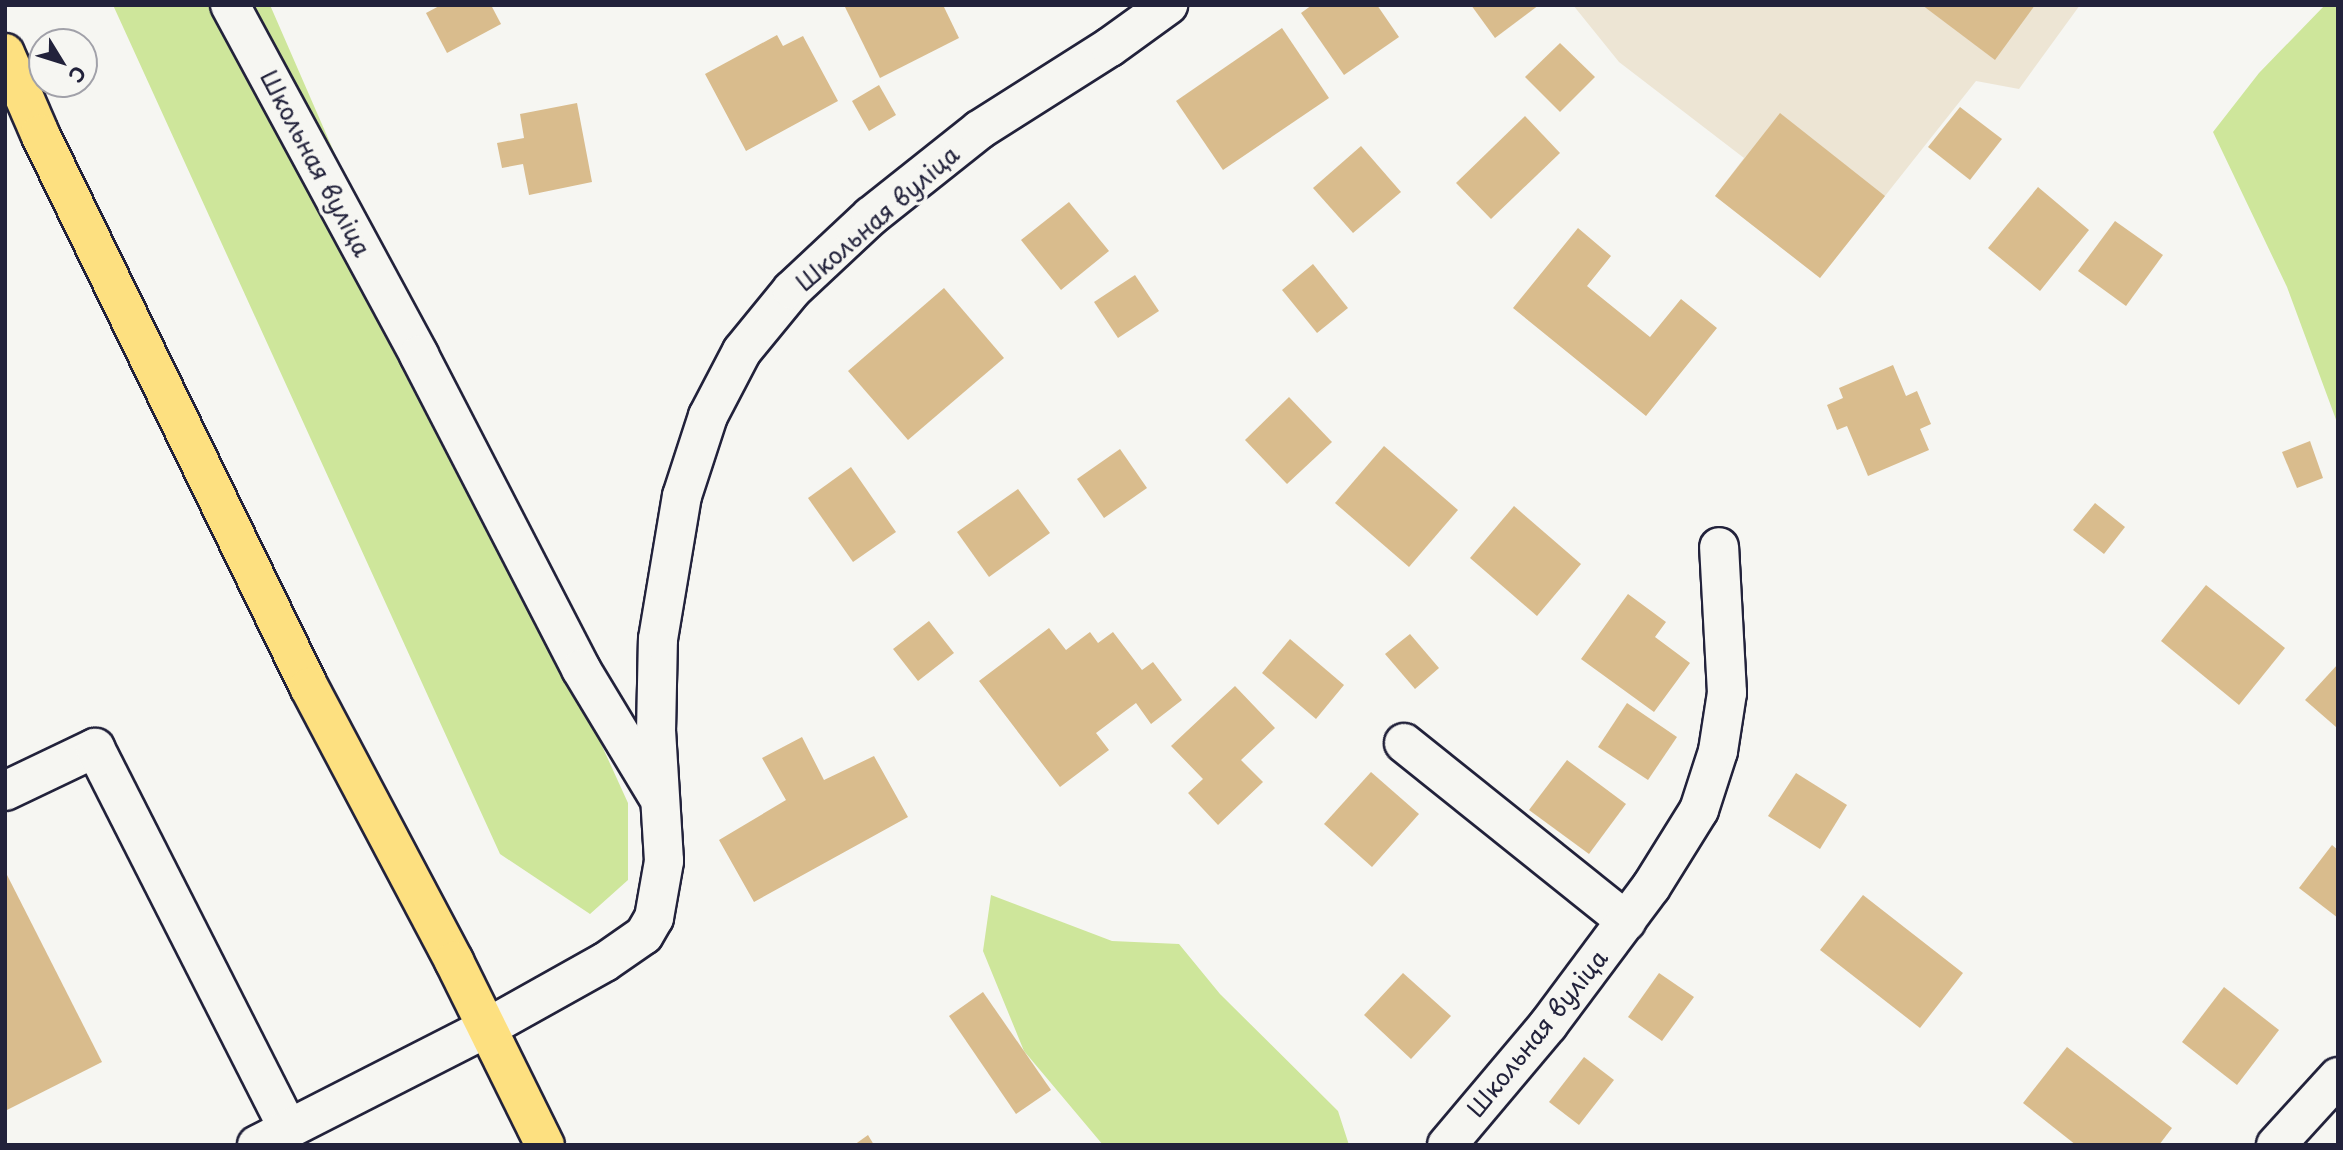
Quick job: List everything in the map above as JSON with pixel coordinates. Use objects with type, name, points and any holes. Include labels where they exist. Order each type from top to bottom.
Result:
[{"type":"main road","points":[[5,53],[40,134],[309,687],[454,961],[485,1029],[545,1145]]},
{"type":"street","name":"Школьная вуліца","points":[[230,5],[419,355],[581,669],[660,802]]},
{"type":"street","name":"Школьная вуліца","points":[[273,1137],[485,1029],[605,962],[644,935],[654,919],[661,892],[664,862],[656,732],[658,639],[682,496],[708,416],[743,351],[793,290],[872,216],[979,130],[1110,47],[1168,5]]},
{"type":"street","name":"Школьная вуліца","points":[[1447,1145],[1548,1025],[1626,920],[1684,838],[1710,781],[1727,693],[1719,547]]},
{"type":"street","points":[[1404,743],[1626,920]]},
{"type":"street","points":[[5,791],[95,748],[273,1137]]},
{"type":"street","points":[[2276,1145],[2338,1077]]},
{"type":"shaded area","points":[[1573,5],[2080,5],[2019,89],[1976,81],[1820,278],[1715,196],[1744,158],[1619,62]]},
{"type":"green space","points":[[113,5],[270,5],[392,285],[628,803],[628,880],[590,914],[500,854]]},
{"type":"green space","points":[[2325,5],[2338,5],[2338,425],[2287,287],[2213,132],[2259,73]]},
{"type":"green space","points":[[991,895],[1112,941],[1179,944],[1220,994],[1338,1111],[1349,1145],[1103,1145],[1024,1051],[983,951]]},
{"type":"building","points":[[441,5],[491,5],[501,24],[447,53],[426,13]]},
{"type":"building","points":[[844,5],[943,5],[959,38],[880,78]]},
{"type":"building","points":[[1312,5],[1377,5],[1399,37],[1344,75],[1301,13]]},
{"type":"building","points":[[1471,5],[1539,5],[1495,38]]},
{"type":"building","points":[[1922,5],[2035,5],[1995,60]]},
{"type":"building","points":[[1282,28],[1329,98],[1223,170],[1176,101]]},
{"type":"building","points":[[777,35],[783,46],[803,36],[838,101],[746,151],[705,74]]},
{"type":"building","points":[[1560,43],[1595,77],[1560,112],[1525,77]]},
{"type":"building","points":[[879,85],[896,115],[869,131],[852,101]]},
{"type":"building","points":[[577,103],[592,182],[529,195],[523,164],[502,168],[497,143],[524,138],[520,114]]},
{"type":"building","points":[[1960,107],[2002,139],[1970,180],[1928,147]]},
{"type":"building","points":[[1780,113],[1885,196],[1820,278],[1715,196]]},
{"type":"building","points":[[1525,116],[1560,153],[1491,219],[1456,183]]},
{"type":"building","points":[[1361,146],[1401,192],[1353,233],[1313,188]]},
{"type":"building","points":[[2038,187],[2089,230],[2040,291],[1988,248]]},
{"type":"building","points":[[1069,202],[1109,251],[1061,290],[1021,240]]},
{"type":"building","points":[[2115,221],[2163,255],[2126,306],[2078,271]]},
{"type":"building","points":[[1578,228],[1611,256],[1587,286],[1650,337],[1681,299],[1717,328],[1646,416],[1513,308]]},
{"type":"building","points":[[1313,264],[1348,308],[1317,333],[1282,290]]},
{"type":"building","points":[[1135,275],[1159,311],[1118,338],[1094,302]]},
{"type":"building","points":[[944,288],[1004,358],[908,440],[848,371]]},
{"type":"building","points":[[1893,365],[1906,396],[1917,391],[1931,424],[1920,429],[1929,450],[1868,476],[1847,426],[1837,430],[1827,405],[1843,398],[1839,388]]},
{"type":"building","points":[[1289,397],[1332,442],[1287,484],[1245,440]]},
{"type":"building","points":[[2310,441],[2323,478],[2297,488],[2282,452]]},
{"type":"building","points":[[1384,446],[1458,510],[1409,567],[1335,503]]},
{"type":"building","points":[[1120,449],[1147,488],[1104,518],[1077,479]]},
{"type":"building","points":[[851,467],[896,532],[853,562],[808,498]]},
{"type":"building","points":[[1018,489],[1050,533],[989,577],[957,532]]},
{"type":"building","points":[[2095,503],[2125,527],[2104,554],[2073,530]]},
{"type":"building","points":[[1514,506],[1581,564],[1537,616],[1470,558]]},
{"type":"building","points":[[2206,585],[2285,648],[2239,705],[2161,641]]},
{"type":"building","points":[[1628,594],[1666,622],[1655,637],[1690,663],[1654,712],[1581,659]]},
{"type":"building","points":[[929,621],[954,653],[918,681],[893,649]]},
{"type":"building","points":[[1049,628],[1066,650],[1090,632],[1098,643],[1113,632],[1142,670],[1153,662],[1182,700],[1151,724],[1136,703],[1096,733],[1109,750],[1060,787],[979,681]]},
{"type":"building","points":[[1410,634],[1439,668],[1415,689],[1385,654]]},
{"type":"building","points":[[1290,639],[1344,685],[1316,719],[1262,673]]},
{"type":"building","points":[[2338,664],[2338,725],[2336,727],[2305,700]]},
{"type":"building","points":[[1235,686],[1275,728],[1241,760],[1263,782],[1218,825],[1188,793],[1203,779],[1171,746]]},
{"type":"building","points":[[1627,703],[1677,737],[1648,780],[1598,747]]},
{"type":"building","points":[[802,737],[824,780],[874,756],[908,817],[754,902],[719,840],[786,800],[762,758]]},
{"type":"building","points":[[1567,760],[1626,804],[1589,854],[1529,810]]},
{"type":"building","points":[[1371,772],[1419,814],[1372,867],[1324,824]]},
{"type":"building","points":[[1796,773],[1847,805],[1820,849],[1768,816]]},
{"type":"building","points":[[2332,845],[2338,850],[2338,918],[2299,888]]},
{"type":"building","points":[[5,871],[102,1062],[5,1111]]},
{"type":"building","points":[[1863,895],[1963,973],[1920,1028],[1820,950]]},
{"type":"building","points":[[1403,973],[1451,1016],[1411,1059],[1364,1015]]},
{"type":"building","points":[[1659,973],[1694,997],[1662,1041],[1628,1017]]},
{"type":"building","points":[[2224,987],[2279,1030],[2237,1085],[2182,1042]]},
{"type":"building","points":[[983,992],[1051,1090],[1016,1114],[949,1016]]},
{"type":"building","points":[[2067,1047],[2172,1128],[2159,1145],[2076,1145],[2023,1103]]},
{"type":"building","points":[[1584,1057],[1614,1080],[1579,1125],[1549,1102]]},
{"type":"building","points":[[868,1135],[874,1145],[854,1145]]}]
